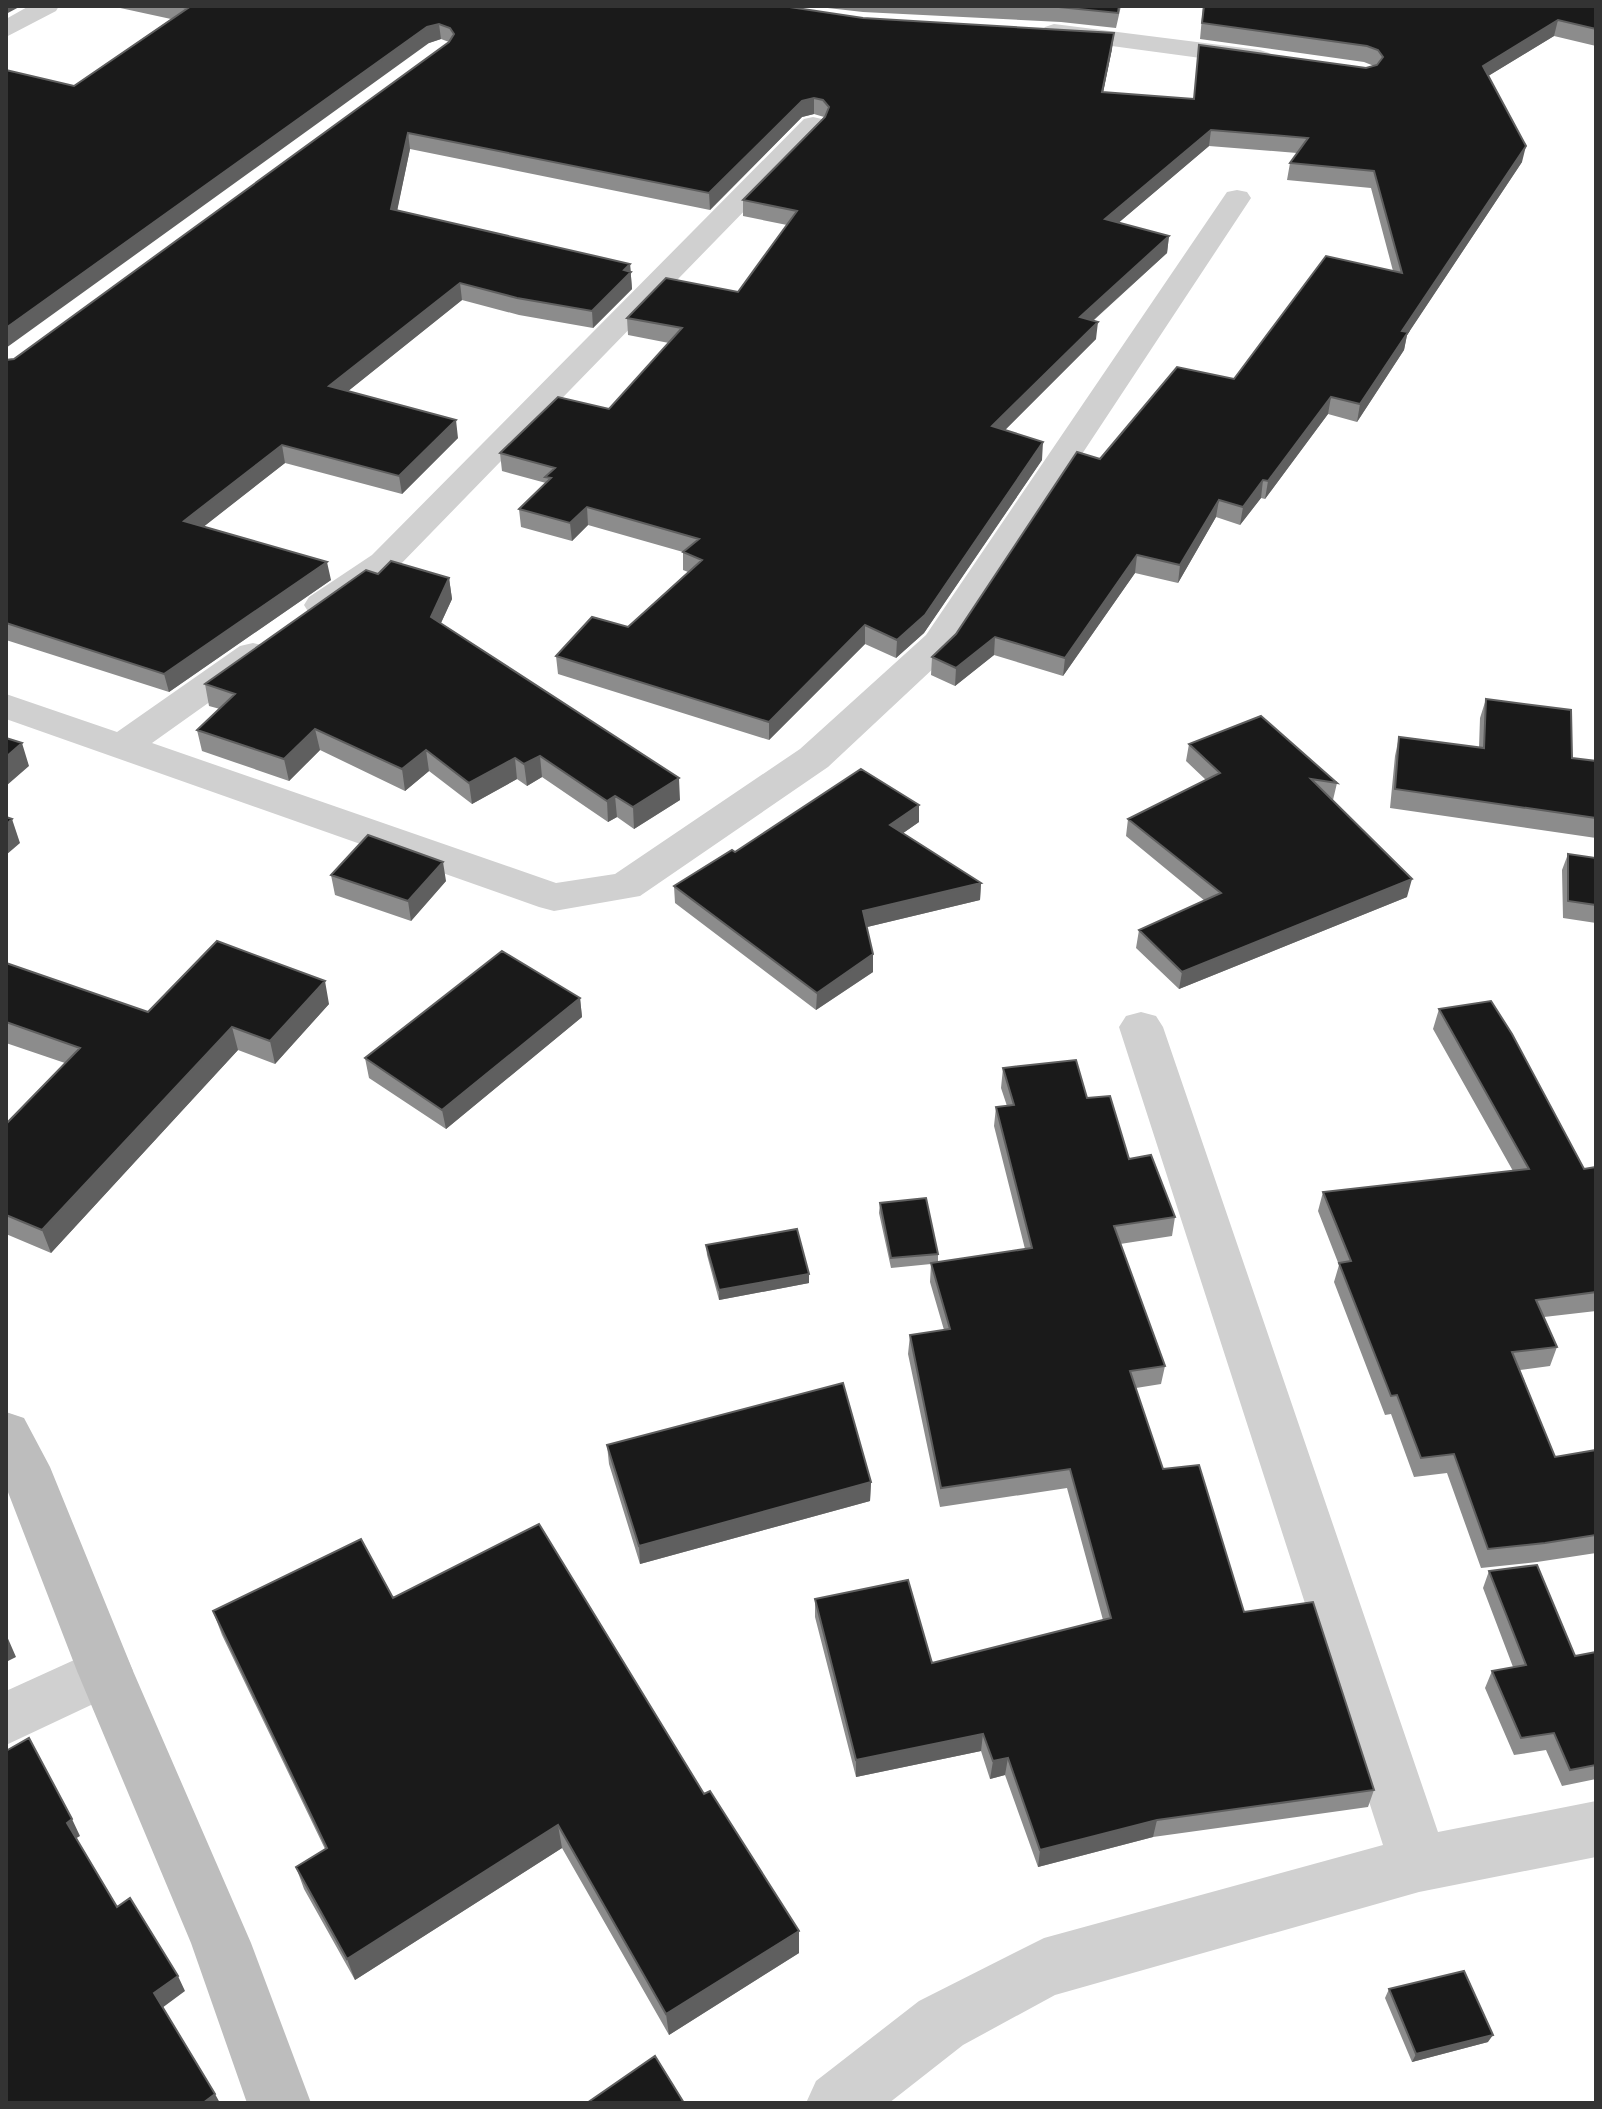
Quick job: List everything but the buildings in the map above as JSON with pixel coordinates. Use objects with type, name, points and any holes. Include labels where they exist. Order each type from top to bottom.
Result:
[{"type":"street","points":[[6,29],[47,6]]},
{"type":"street","points":[[1029,31],[1068,24],[1286,62]]},
{"type":"street","points":[[124,745],[384,562],[813,125]]},
{"type":"street","points":[[6,706],[554,897],[626,886],[814,758],[939,643],[1237,198]]},
{"type":"street","points":[[1141,1027],[1419,1864]]},
{"type":"street","points":[[6,1433],[24,1467],[105,1671],[221,1943],[279,2103]]},
{"type":"street","points":[[6,1719],[105,1671]]},
{"type":"street","points":[[838,2103],[941,2023],[1044,1968],[1419,1864],[1596,1829]]}]
